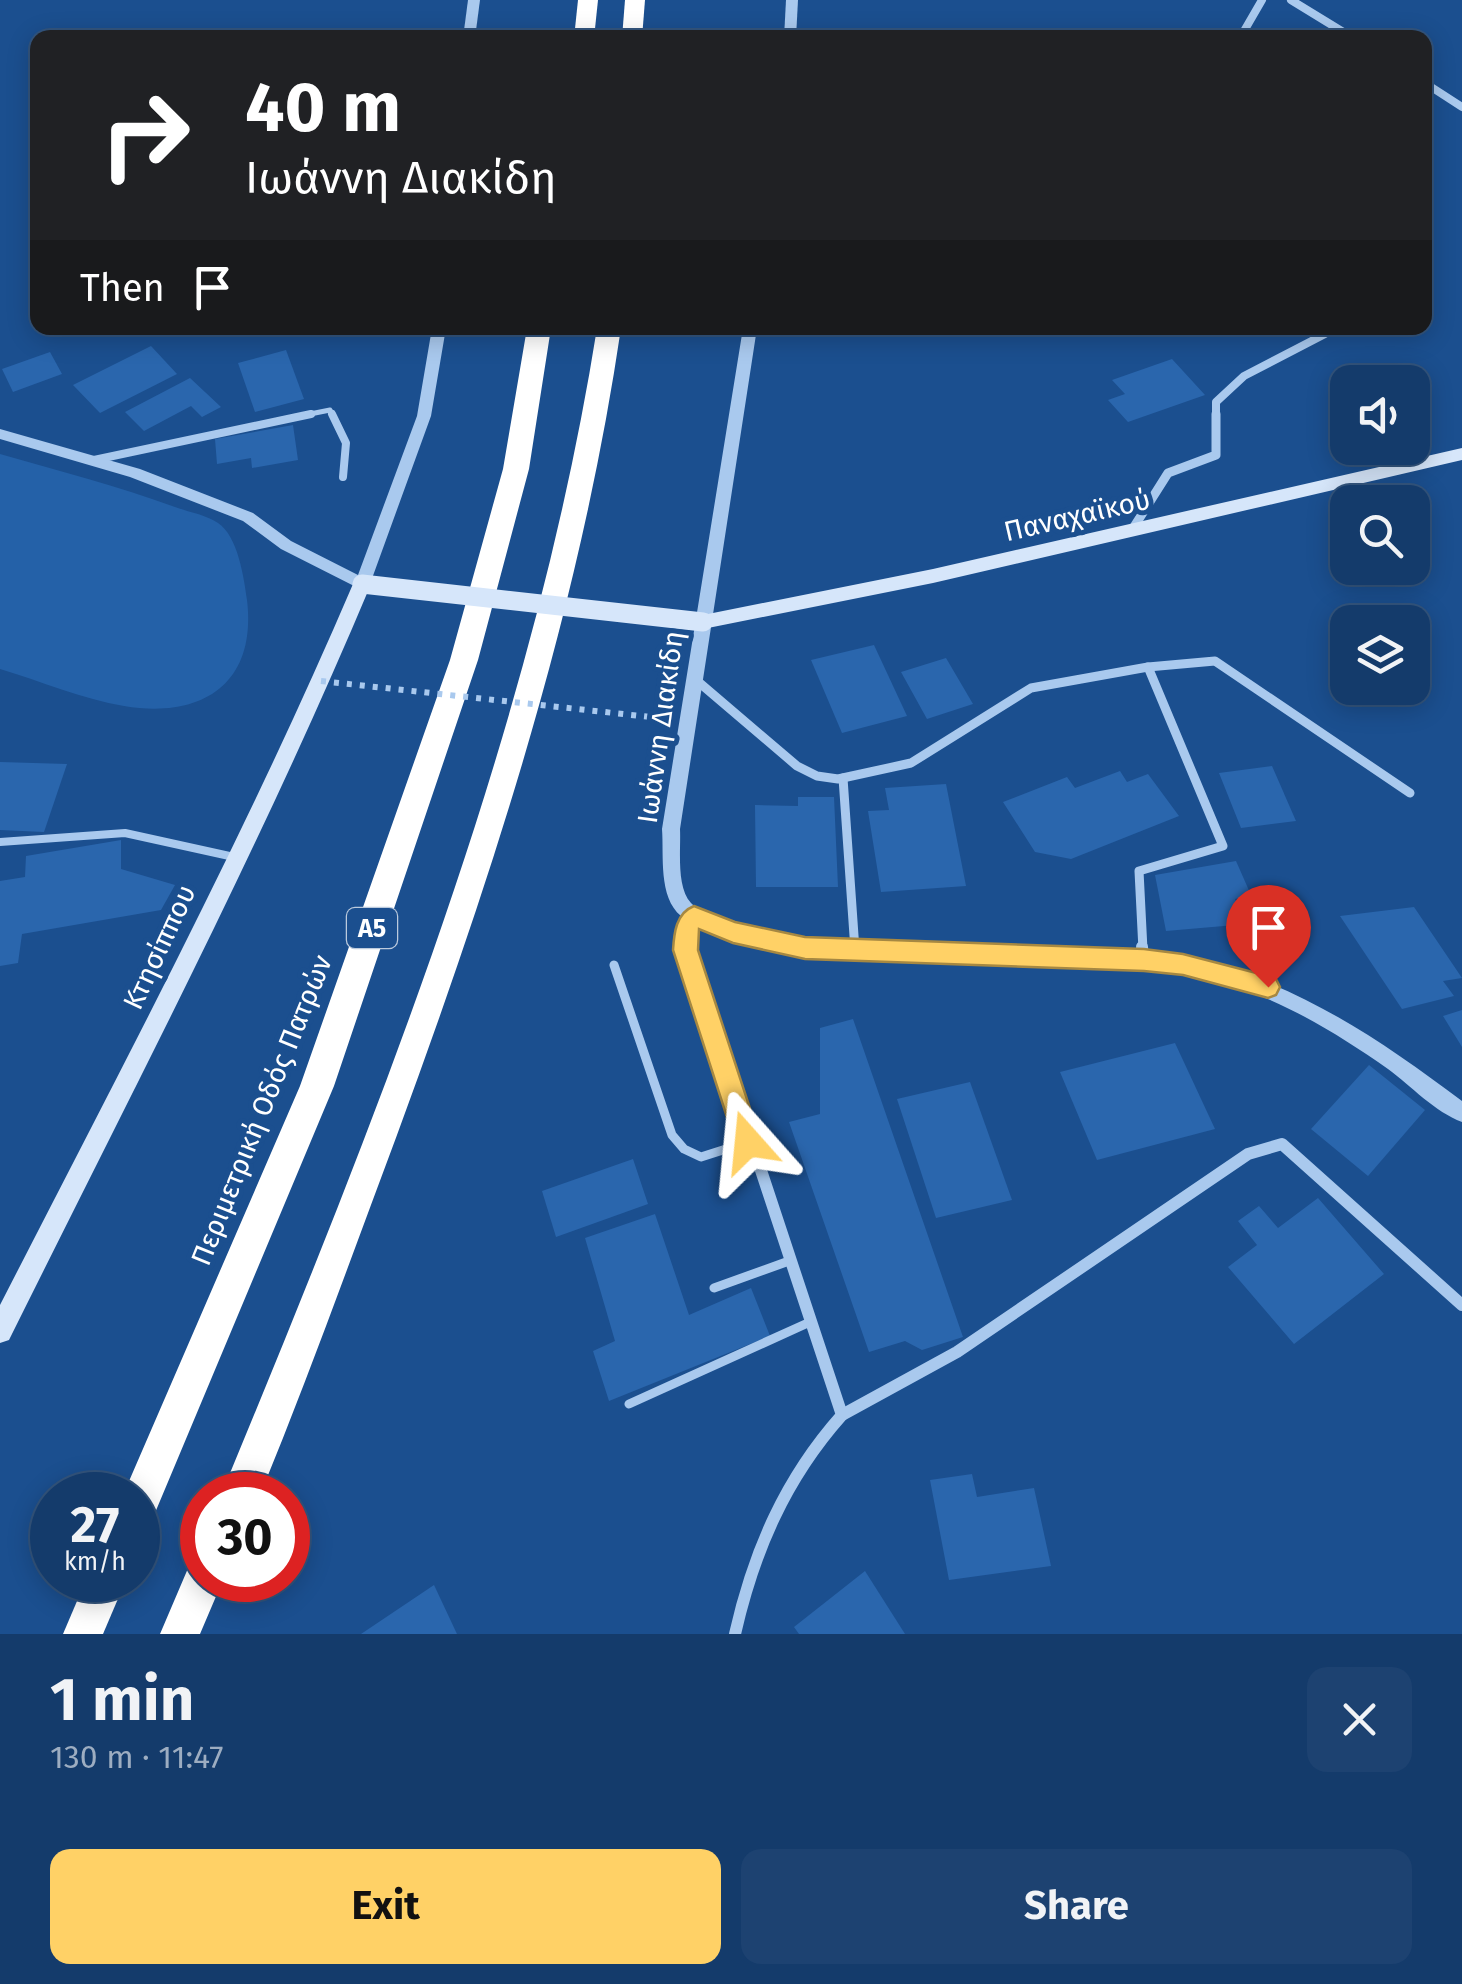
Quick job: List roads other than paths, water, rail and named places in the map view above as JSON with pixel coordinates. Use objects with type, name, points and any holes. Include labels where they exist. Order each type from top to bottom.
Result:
[{"type":"highway","points":[[585,30],[588,0]]},
{"type":"highway","points":[[632,30],[634,0]]},
{"type":"highway","name":"Περιμετρική Οδός Πατρών","points":[[152,1472],[317,1086],[464,660],[516,468],[539,335]]},
{"type":"highway","points":[[249,1472],[398,1084],[497,798],[582,492],[608,335]]},
{"type":"highway","points":[[83,1634],[97,1602]]},
{"type":"highway","points":[[180,1634],[194,1602]]},
{"type":"main road","name":"Παναχαϊκού","points":[[362,584],[703,622],[1462,454]]},
{"type":"main road","name":"Κτησίππου","points":[[0,1331],[176,984],[321,682],[362,584]]},
{"type":"street","points":[[470,30],[474,0]]},
{"type":"street","points":[[790,30],[792,0]]},
{"type":"street","points":[[1245,30],[1262,0]]},
{"type":"street","points":[[1290,0],[1340,30]]},
{"type":"street","points":[[1432,88],[1462,107]]},
{"type":"street","points":[[0,434],[162,482],[248,518],[286,545],[362,584],[424,416],[438,335]]},
{"type":"street","name":"Ιωάννη Διακίδη","points":[[694,916],[679,898],[671,829],[749,335]]},
{"type":"street","points":[[1132,530],[1168,473],[1216,455],[1216,402],[1244,376],[1323,335]]},
{"type":"street","points":[[695,678],[797,766],[816,776],[843,778],[911,763],[1030,688],[1148,667],[1214,661],[1410,793]]},
{"type":"street","points":[[1144,960],[1139,870],[1223,846],[1148,667]]},
{"type":"street","points":[[843,778],[855,951]]},
{"type":"street","points":[[842,1416],[686,950],[686,930],[694,916],[733,932],[770,941],[855,951],[1183,964],[1301,1002],[1362,1039],[1462,1113]]},
{"type":"street","points":[[736,1634],[751,1562],[762,1536],[814,1444],[842,1416],[957,1352],[1248,1154],[1282,1144],[1462,1305]]},
{"type":"lane","points":[[94,460],[330,410],[346,443],[344,477]]},
{"type":"lane","points":[[0,842],[125,833],[234,857]]},
{"type":"lane","points":[[614,964],[672,1135],[684,1149],[702,1156],[748,1142]]},
{"type":"lane","points":[[714,1288],[790,1261]]},
{"type":"lane","points":[[629,1404],[810,1322]]}]
